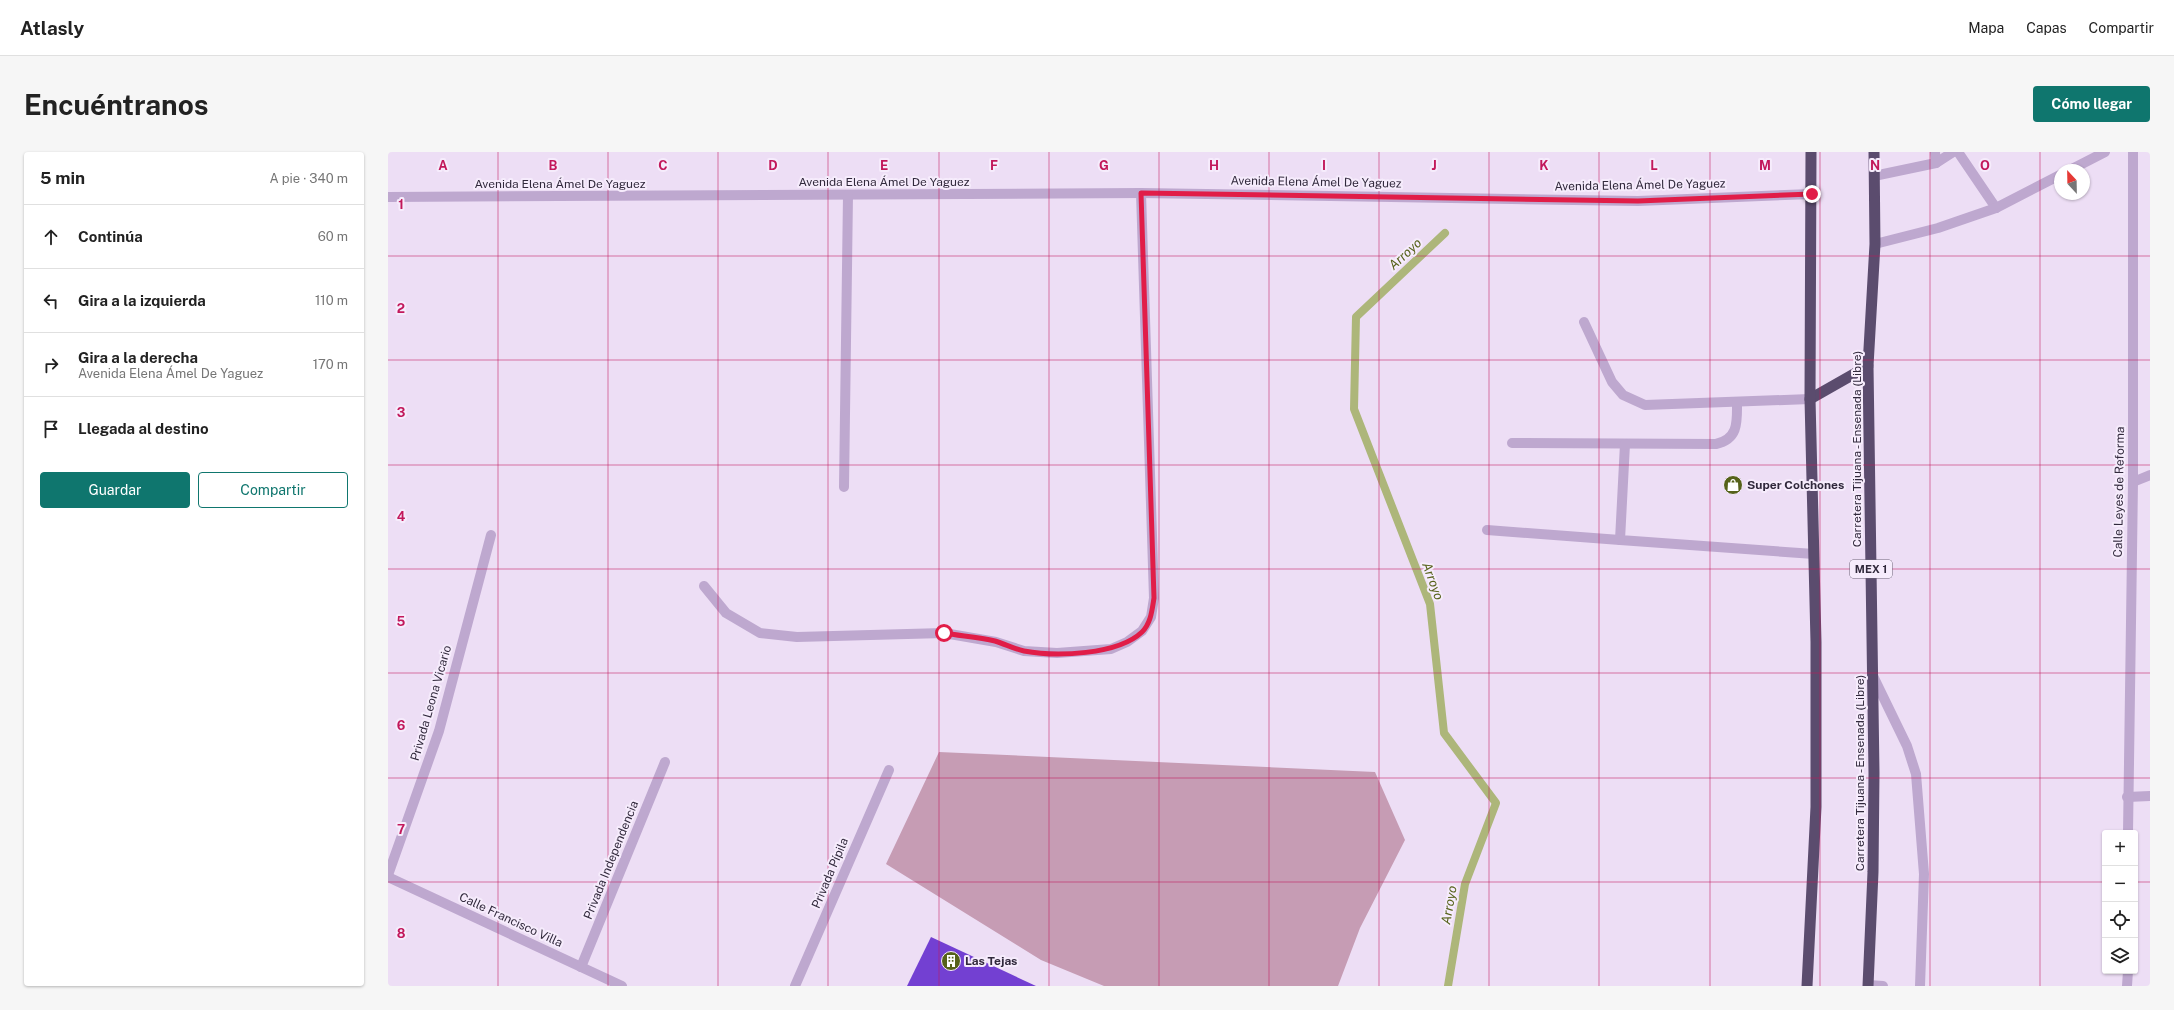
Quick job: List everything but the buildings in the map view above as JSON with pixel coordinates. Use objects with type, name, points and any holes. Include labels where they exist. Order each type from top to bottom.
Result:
[{"type":"highway","points":[[1807,986],[1816,807],[1814,554],[1810,400],[1811,152]]},
{"type":"highway","name":"Carretera Tijuana - Ensenada (Libre)","points":[[1868,986],[1873,872],[1873,676],[1868,366],[1875,244],[1874,152]]},
{"type":"highway","points":[[1810,400],[1868,366]]},
{"type":"street","points":[[1935,152],[1936,162]]},
{"type":"street","points":[[1874,176],[1936,162],[1953,152]]},
{"type":"street","points":[[1958,152],[1996,208]]},
{"type":"street","points":[[2082,164],[2105,152]]},
{"type":"street","name":"Calle Leyes de Reforma","points":[[2128,830],[2127,797],[2133,482],[2133,152]]},
{"type":"street","points":[[1875,244],[1938,228],[1996,208],[2054,178]]},
{"type":"street","name":"Avenida Elena Ámel De Yaguez","points":[[388,197],[1141,193],[1638,201],[1812,194]]},
{"type":"street","points":[[704,586],[726,613],[760,633],[798,637],[944,633],[996,642],[1024,651],[1057,653],[1110,649],[1127,642],[1142,631],[1151,617],[1154,598],[1141,193]]},
{"type":"street","points":[[844,487],[848,195]]},
{"type":"street","points":[[1584,322],[1612,382],[1623,395],[1645,405],[1810,400]]},
{"type":"street","points":[[1512,443],[1724,443],[1735,432],[1737,402]]},
{"type":"street","points":[[1620,540],[1625,444]]},
{"type":"street","points":[[2133,482],[2150,475]]},
{"type":"street","points":[[1487,530],[1814,554]]},
{"type":"street","name":"Privada Leona Vicario","points":[[388,876],[439,731],[491,535]]},
{"type":"street","points":[[1873,676],[1907,746],[1916,774],[1924,874],[1920,986]]},
{"type":"street","name":"Privada Independencia","points":[[581,967],[665,762]]},
{"type":"street","name":"Privada Pípila","points":[[795,986],[889,770]]},
{"type":"street","points":[[2127,797],[2150,796]]},
{"type":"street","name":"Calle Francisco Villa","points":[[388,876],[622,986]]},
{"type":"street","points":[[2127,986],[2128,974]]},
{"type":"street","points":[[1868,986],[1882,986]]},
{"type":"shaded area","points":[[939,752],[1375,772],[1405,840],[1360,928],[1338,986],[1104,986],[1041,960],[886,864]]},
{"type":"waterway","name":"Arroyo","points":[[1445,233],[1356,317],[1354,409],[1430,604],[1444,733],[1496,803],[1465,884],[1448,986]]},
{"type":"place","name":"Super Colchones","points":[[1733,485]]},
{"type":"place","name":"Las Tejas","points":[[951,961]]},
{"type":"route","points":[[944,633],[996,642],[1024,651],[1057,653],[1110,649],[1127,642],[1142,631],[1151,617],[1154,598],[1141,193],[1638,201],[1812,194]]}]
